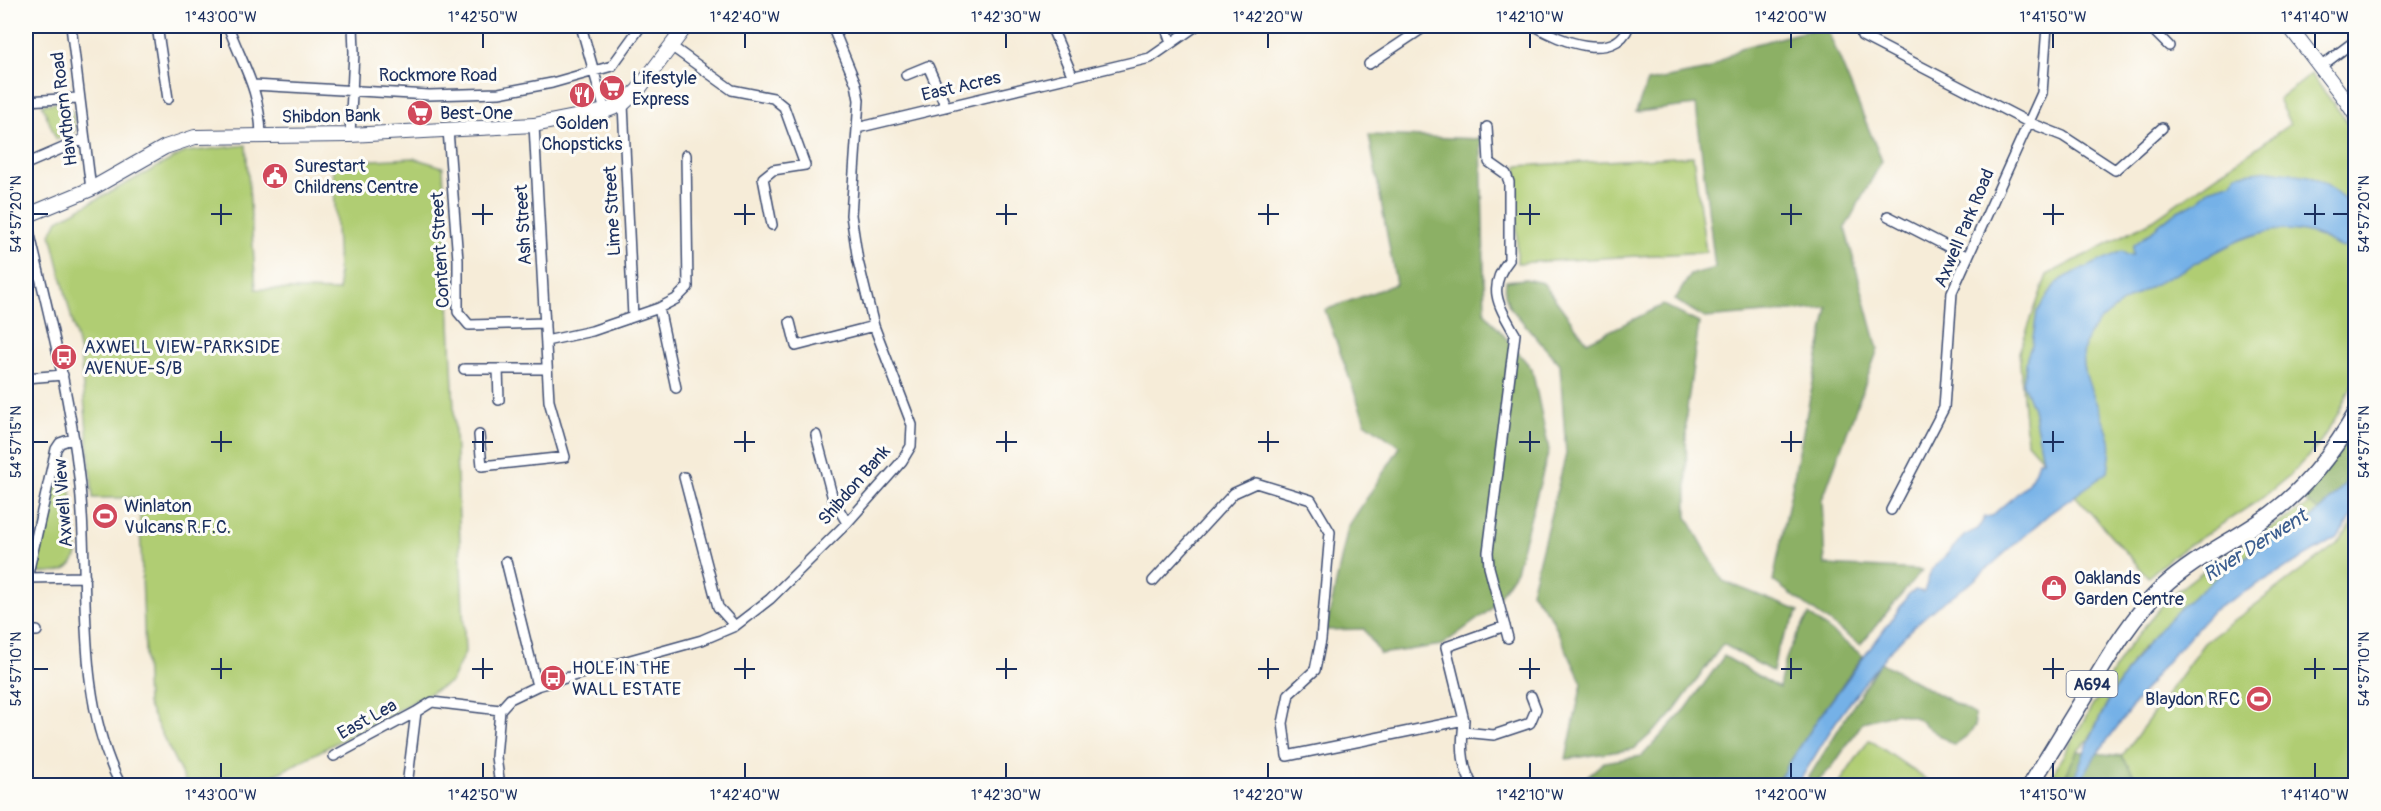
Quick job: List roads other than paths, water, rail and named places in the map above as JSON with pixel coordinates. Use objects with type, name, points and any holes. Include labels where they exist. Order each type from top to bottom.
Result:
[{"type":"main road","name":"A694","points":[[2030,786],[2117,643],[2143,609],[2162,589],[2196,561],[2282,506],[2319,466],[2355,413]]},
{"type":"street","name":"Hawthorn Road","points":[[71,26],[90,189]]},
{"type":"street","points":[[157,26],[168,99]]},
{"type":"street","points":[[228,26],[254,85],[261,136]]},
{"type":"street","points":[[350,135],[353,26]]},
{"type":"street","points":[[581,26],[605,111]]},
{"type":"street","name":"Rockmore Road","points":[[254,85],[429,95],[499,93],[552,83],[612,66],[641,26]]},
{"type":"street","name":"Shibdon Bank","points":[[26,217],[90,189],[151,153],[195,137],[350,135],[534,125],[605,111],[623,104],[638,90],[686,26]]},
{"type":"street","name":"Shibdon Bank","points":[[500,710],[510,699],[537,686],[702,640],[735,626],[770,599],[847,523],[902,461],[911,446],[912,425],[874,326],[858,261],[851,215],[859,100],[856,84],[832,26]]},
{"type":"street","points":[[1051,26],[1073,77]]},
{"type":"street","points":[[1165,26],[1172,43]]},
{"type":"street","name":"East Acres","points":[[857,128],[1150,58],[1196,26]]},
{"type":"street","points":[[1368,64],[1426,26]]},
{"type":"street","points":[[1535,26],[1562,39],[1584,44],[1604,45],[1614,43],[1628,29]]},
{"type":"street","name":"Axwell Park Road","points":[[1891,510],[1944,408],[1952,292],[2042,93],[2047,26]]},
{"type":"street","points":[[2149,26],[2169,46]]},
{"type":"street","points":[[2289,26],[2351,104],[2355,116]]},
{"type":"street","points":[[1862,36],[2028,122],[2063,136],[2115,170],[2162,128]]},
{"type":"street","points":[[2320,67],[2355,40]]},
{"type":"street","points":[[671,46],[732,90],[773,98],[784,107],[805,165],[773,170],[763,178],[772,225]]},
{"type":"street","points":[[906,75],[928,66],[946,107]]},
{"type":"street","points":[[26,100],[78,98]]},
{"type":"street","name":"Lime Street","points":[[623,104],[633,317]]},
{"type":"street","name":"Ash Street","points":[[479,435],[482,466],[565,457],[549,401],[534,125]]},
{"type":"street","points":[[1487,127],[1489,162],[1506,174],[1509,182],[1509,260],[1500,271],[1496,289],[1498,304],[1515,334],[1488,552],[1489,567],[1508,638]]},
{"type":"street","name":"Content Street","points":[[448,130],[458,260],[458,312],[469,326],[545,324]]},
{"type":"street","points":[[26,164],[84,139]]},
{"type":"street","points":[[546,341],[592,331],[659,308],[676,299],[688,287],[686,154]]},
{"type":"street","points":[[1888,216],[1968,257]]},
{"type":"street","name":"Axwell View","points":[[26,217],[63,375],[75,438],[80,480],[86,638],[93,699],[111,766],[121,786]]},
{"type":"street","points":[[659,308],[676,388]]},
{"type":"street","points":[[790,322],[796,346],[874,326]]},
{"type":"street","points":[[464,369],[547,369]]},
{"type":"street","points":[[498,369],[499,400]]},
{"type":"street","points":[[26,378],[63,375]]},
{"type":"street","points":[[816,435],[833,499],[847,523]]},
{"type":"street","points":[[75,438],[60,444],[56,449],[26,578],[85,577]]},
{"type":"street","points":[[684,477],[718,607],[735,626]]},
{"type":"street","points":[[1153,581],[1234,493],[1256,483],[1311,500],[1330,532],[1321,640],[1315,670],[1289,694],[1283,723],[1287,756],[1464,720]]},
{"type":"street","points":[[506,561],[537,686]]},
{"type":"street","points":[[1473,786],[1461,750],[1464,720],[1446,647],[1506,626]]},
{"type":"street","points":[[26,631],[37,631]]},
{"type":"street","points":[[1463,732],[1494,735],[1530,723],[1536,710],[1531,696]]},
{"type":"street","name":"East Lea","points":[[334,756],[432,702],[500,710]]},
{"type":"street","points":[[500,710],[496,757],[500,786]]},
{"type":"street","name":"East Lea","points":[[406,786],[416,712]]},
{"type":"water","points":[[2270,170],[2309,176],[2325,184],[2355,208],[2355,242],[2343,248],[2318,236],[2288,230],[2269,231],[2255,235],[2228,246],[2138,293],[2099,322],[2090,333],[2083,355],[2087,380],[2110,441],[2108,472],[2049,514],[1972,582],[1936,607],[1913,627],[1866,680],[1835,723],[1797,785],[1775,785],[1820,716],[1908,595],[1915,590],[1924,592],[1931,571],[1965,535],[1978,529],[1985,517],[1992,516],[2020,491],[2031,478],[2038,460],[2043,460],[2033,409],[2023,384],[2037,312],[2054,286],[2065,277],[2122,251],[2127,255],[2133,255],[2133,246],[2174,213],[2198,201],[2209,189],[2232,182],[2236,174]]},
{"type":"water","points":[[2355,470],[2355,513],[2338,537],[2212,611],[2162,667],[2094,758],[2078,785],[2072,785],[2098,722],[2130,667],[2149,641],[2171,617],[2223,573],[2318,512]]},
{"type":"place","name":"Lifestyle Express","points":[[612,88]]},
{"type":"place","name":"Golden Chopsticks","points":[[582,95]]},
{"type":"place","name":"Best-One","points":[[420,113]]},
{"type":"place","name":"Surestart Childrens Centre","points":[[275,176]]},
{"type":"place","name":"AXWELL VIEW-PARKSIDE AVENUE-S/B","points":[[64,357]]},
{"type":"place","name":"Winlaton Vulcans R.F.C.","points":[[105,516]]},
{"type":"place","name":"Oaklands Garden Centre","points":[[2054,588]]},
{"type":"place","name":"HOLE IN THE WALL ESTATE","points":[[553,678]]},
{"type":"place","name":"Blaydon RFC","points":[[2259,699]]},
{"type":"water label","name":"River Derwent","points":[[2255,545]]}]
